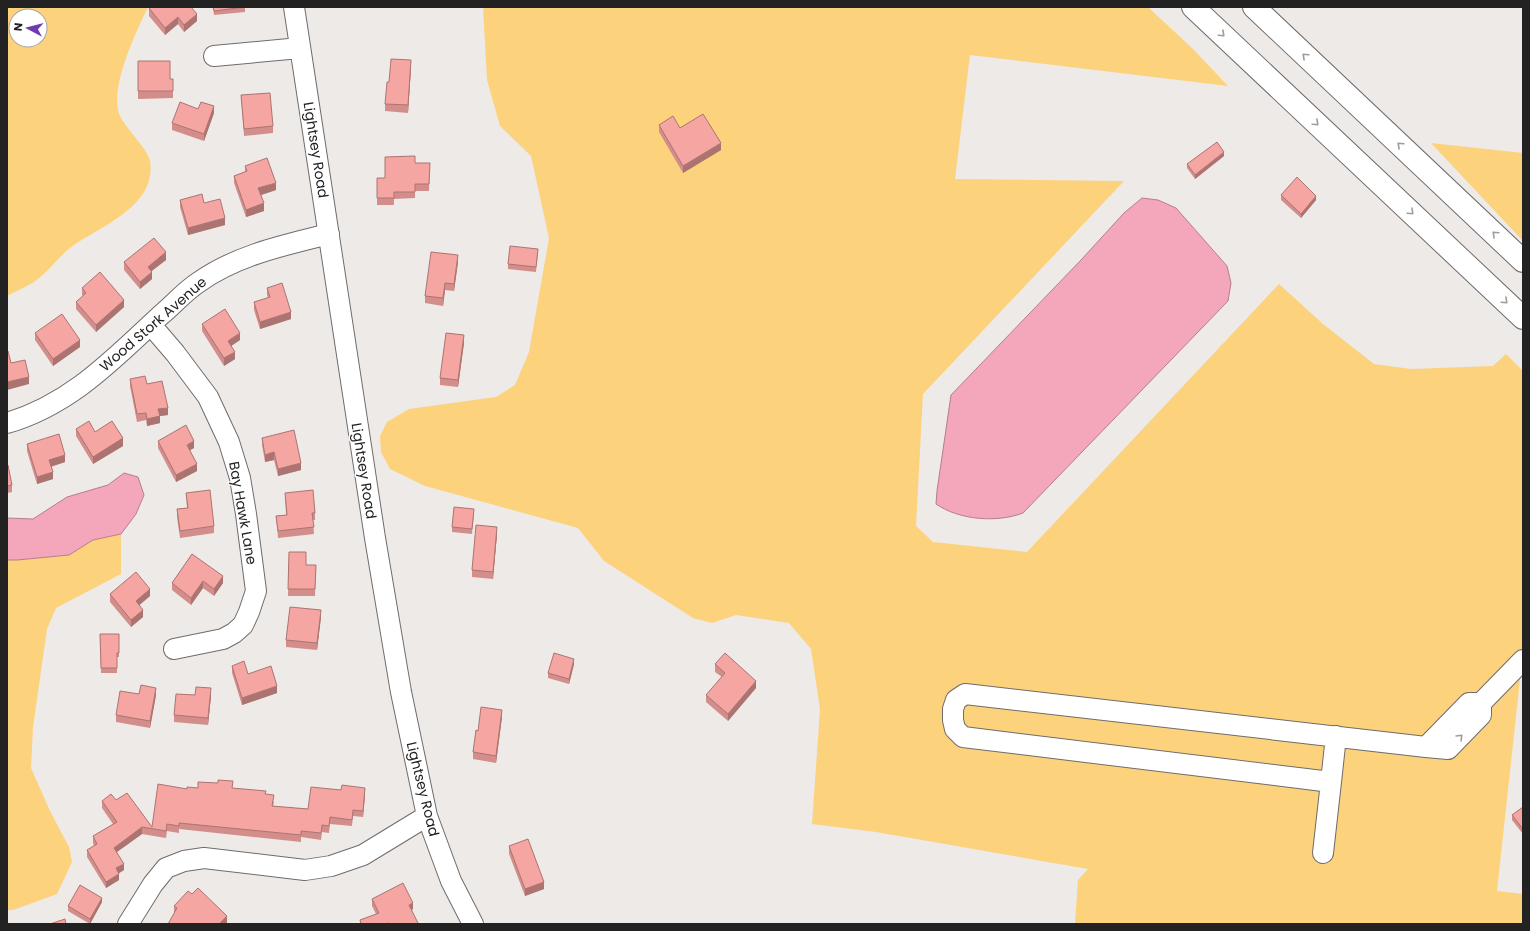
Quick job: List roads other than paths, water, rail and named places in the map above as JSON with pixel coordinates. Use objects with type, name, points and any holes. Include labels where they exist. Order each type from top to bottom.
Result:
[{"type":"highway","points":[[1193,7],[1523,318]]},
{"type":"highway","points":[[1254,7],[1523,261]]},
{"type":"street","name":"Lightsey Road","points":[[294,7],[375,538],[401,692],[427,816],[451,881],[473,924]]},
{"type":"street","points":[[214,56],[300,48]]},
{"type":"street","name":"Wood Stork Avenue","points":[[7,423],[35,413],[69,395],[100,371],[198,282],[221,268],[285,245],[329,234]]},
{"type":"street","name":"Bay Hawk Lane","points":[[151,325],[175,353],[208,398],[229,442],[240,478],[256,591],[243,625],[234,633],[223,639],[174,649]]},
{"type":"street","points":[[1331,782],[963,737],[955,729],[953,709],[956,700],[965,694],[1448,749],[1481,716],[1482,703],[1523,660]]},
{"type":"street","points":[[1323,853],[1336,736]]},
{"type":"street","points":[[128,924],[153,884],[166,868],[184,861],[204,858],[305,870],[331,866],[362,855],[427,816]]}]
